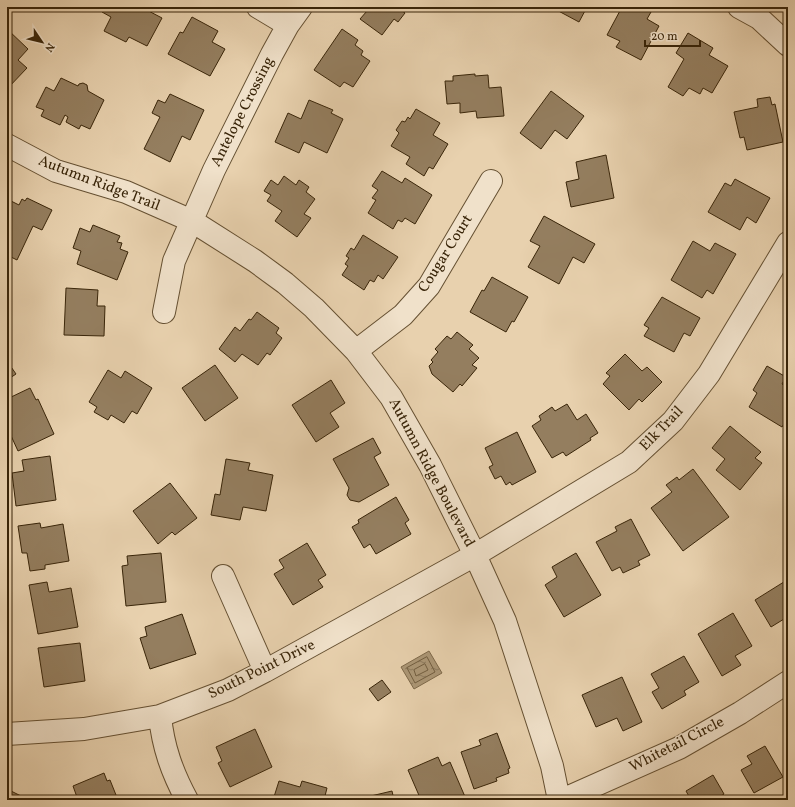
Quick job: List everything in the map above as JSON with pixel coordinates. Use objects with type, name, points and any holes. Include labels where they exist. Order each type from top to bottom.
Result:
[{"type":"street","points":[[258,7],[288,25]]},
{"type":"street","name":"Antelope Crossing","points":[[164,312],[174,261],[214,170],[288,25],[301,7]]},
{"type":"street","points":[[740,7],[760,18],[788,45]]},
{"type":"street","name":"Autumn Ridge Trail","points":[[7,145],[56,171],[126,192],[192,221]]},
{"type":"street","name":"Cougar Court","points":[[356,351],[403,315],[429,286],[491,181]]},
{"type":"street","name":"Autumn Ridge Boulevard","points":[[192,221],[256,261],[314,308],[356,351],[391,397],[430,464],[475,555],[505,621],[552,766],[561,800]]},
{"type":"street","name":"Elk Trail","points":[[475,555],[629,462],[673,421],[709,374],[788,243]]},
{"type":"street","name":"South Point Drive","points":[[7,734],[84,729],[160,716],[228,690],[475,555]]},
{"type":"street","points":[[222,576],[265,671]]},
{"type":"street","name":"Whitetail Circle","points":[[561,800],[680,748],[740,713],[788,682]]},
{"type":"street","points":[[160,716],[162,735],[172,772],[187,800]]},
{"type":"water","points":[[429,651],[442,673],[414,689],[401,667]]},
{"type":"building","points":[[104,7],[141,7],[162,18],[147,46],[129,37],[126,42],[104,31],[111,17],[102,12]]},
{"type":"building","points":[[362,7],[403,7],[401,10],[405,13],[398,22],[394,19],[382,35],[360,19],[367,11]]},
{"type":"building","points":[[551,7],[587,7],[579,22]]},
{"type":"building","points":[[622,7],[642,7],[651,12],[647,19],[659,26],[641,60],[616,47],[620,41],[607,35]]},
{"type":"building","points":[[192,17],[218,31],[212,42],[225,49],[210,76],[168,54],[180,32],[183,33]]},
{"type":"building","points":[[7,29],[28,49],[18,60],[27,68],[7,89]]},
{"type":"building","points":[[342,29],[358,40],[355,45],[363,51],[361,55],[370,61],[353,87],[344,82],[340,87],[314,70]]},
{"type":"building","points":[[688,33],[713,48],[709,55],[728,66],[712,93],[703,88],[700,94],[689,88],[683,96],[668,87],[684,59],[676,53]]},
{"type":"building","points":[[475,74],[475,76],[488,75],[489,88],[501,87],[504,116],[477,118],[476,111],[460,113],[460,103],[447,104],[445,81],[453,81],[453,76]]},
{"type":"building","points":[[61,78],[78,86],[79,84],[83,83],[87,85],[88,91],[104,100],[90,129],[81,125],[79,129],[66,122],[68,117],[65,115],[60,125],[41,116],[44,110],[36,107],[46,87],[54,91]]},
{"type":"building","points":[[551,91],[584,116],[567,139],[555,130],[541,149],[520,133]]},
{"type":"building","points":[[170,94],[204,110],[190,140],[182,136],[170,162],[144,149],[160,117],[152,113],[158,100],[165,103]]},
{"type":"building","points":[[770,97],[772,105],[775,104],[783,142],[747,150],[744,137],[740,138],[734,112],[758,107],[757,99]]},
{"type":"building","points":[[309,100],[333,110],[331,113],[343,119],[327,153],[304,142],[299,153],[275,142],[288,113],[301,119]]},
{"type":"building","points":[[416,109],[440,123],[433,135],[448,144],[433,169],[429,167],[424,176],[406,164],[410,157],[391,146],[399,133],[396,130],[402,121],[405,122],[408,117],[410,119]]},
{"type":"building","points":[[606,155],[614,198],[571,207],[566,182],[579,179],[576,162]]},
{"type":"building","points":[[382,171],[402,183],[405,178],[432,195],[415,224],[405,218],[402,222],[398,220],[393,229],[368,213],[376,200],[372,198],[378,190],[372,186]]},
{"type":"building","points":[[284,176],[296,185],[299,180],[309,187],[306,192],[315,199],[304,214],[311,218],[297,237],[275,221],[282,211],[267,201],[271,195],[264,191],[271,180],[278,185]]},
{"type":"building","points":[[735,179],[770,198],[756,223],[747,217],[740,230],[708,212],[725,183],[731,186]]},
{"type":"building","points":[[27,198],[52,210],[42,230],[33,226],[17,260],[7,255],[7,199],[19,205],[22,199],[25,201]]},
{"type":"building","points":[[544,216],[595,244],[584,263],[573,257],[559,284],[528,267],[540,246],[530,241]]},
{"type":"building","points":[[93,225],[120,236],[117,242],[122,243],[120,249],[128,252],[117,280],[77,264],[81,251],[73,248],[80,228],[90,232]]},
{"type":"building","points":[[363,235],[398,257],[383,279],[378,275],[374,282],[370,280],[364,290],[342,275],[348,266],[345,264],[349,258],[346,256],[351,248],[354,250]]},
{"type":"building","points":[[693,241],[710,251],[715,243],[736,254],[713,294],[707,290],[702,298],[671,280]]},
{"type":"building","points":[[492,277],[528,297],[514,322],[512,321],[506,332],[470,312],[482,290],[484,291]]},
{"type":"building","points":[[66,288],[98,290],[97,306],[105,306],[104,336],[64,335]]},
{"type":"building","points":[[662,297],[700,318],[690,336],[684,333],[674,352],[644,336],[649,328],[644,325]]},
{"type":"building","points":[[257,312],[279,328],[276,333],[282,338],[270,355],[267,353],[258,365],[242,354],[235,362],[219,349],[235,327],[240,331],[249,319],[251,320]]},
{"type":"building","points":[[457,332],[473,345],[469,349],[479,358],[472,365],[477,368],[462,386],[460,384],[453,392],[432,374],[429,366],[433,362],[431,360],[438,352],[435,349],[447,336],[451,339]]},
{"type":"building","points":[[625,354],[642,371],[647,367],[662,382],[642,402],[639,399],[629,410],[603,384],[610,376],[606,373]]},
{"type":"building","points":[[7,361],[16,374],[7,380]]},
{"type":"building","points":[[215,365],[238,398],[205,421],[182,388]]},
{"type":"building","points":[[767,366],[786,377],[782,384],[788,388],[788,417],[782,427],[749,407],[757,393],[753,390]]},
{"type":"building","points":[[108,370],[121,378],[125,371],[152,388],[137,414],[132,411],[124,423],[111,415],[108,420],[94,412],[97,407],[89,402]]},
{"type":"building","points":[[331,380],[345,403],[330,413],[339,427],[316,442],[292,405]]},
{"type":"building","points":[[30,388],[36,400],[38,399],[54,434],[18,451],[7,427],[7,399]]},
{"type":"building","points":[[567,404],[577,420],[586,414],[598,433],[590,438],[591,440],[566,456],[563,452],[552,458],[532,426],[541,420],[539,416],[552,407],[555,411]]},
{"type":"building","points":[[730,426],[761,452],[755,458],[762,463],[740,490],[716,470],[725,459],[712,448]]},
{"type":"building","points":[[517,432],[536,472],[512,485],[510,482],[506,485],[501,476],[495,479],[489,467],[493,465],[485,448]]},
{"type":"building","points":[[373,438],[381,453],[374,457],[389,485],[359,502],[350,500],[347,495],[349,488],[333,459]]},
{"type":"building","points":[[50,456],[56,500],[16,506],[12,473],[24,471],[22,460]]},
{"type":"building","points":[[226,459],[250,463],[248,470],[273,475],[266,511],[243,507],[240,520],[211,515],[215,494],[220,495]]},
{"type":"building","points":[[693,469],[729,517],[683,551],[651,508],[672,492],[666,485],[677,477],[679,480]]},
{"type":"building","points":[[170,483],[197,518],[175,535],[172,532],[158,544],[133,511]]},
{"type":"building","points":[[396,497],[409,520],[405,523],[411,534],[376,554],[370,544],[364,548],[352,527],[359,523],[358,520]]},
{"type":"building","points":[[631,519],[650,555],[638,561],[640,565],[623,573],[620,567],[612,571],[596,542],[617,531],[615,527]]},
{"type":"building","points":[[40,523],[41,528],[63,524],[69,561],[45,565],[45,569],[30,571],[27,553],[22,553],[18,526]]},
{"type":"building","points":[[307,543],[326,575],[318,580],[323,587],[293,605],[274,574],[284,568],[279,560]]},
{"type":"building","points":[[161,553],[166,602],[126,606],[122,566],[128,565],[127,556]]},
{"type":"building","points":[[576,553],[601,595],[564,617],[545,585],[557,577],[552,567]]},
{"type":"building","points":[[787,580],[788,625],[784,619],[771,627],[755,600]]},
{"type":"building","points":[[47,582],[49,592],[71,588],[78,627],[38,634],[29,585]]},
{"type":"building","points":[[733,613],[752,646],[735,656],[741,665],[722,676],[698,634]]},
{"type":"building","points":[[182,614],[196,654],[150,669],[140,638],[147,636],[145,627]]},
{"type":"building","points":[[80,643],[85,681],[44,687],[38,648]]},
{"type":"building","points":[[684,656],[699,682],[684,691],[686,695],[662,709],[652,692],[659,688],[651,674]]},
{"type":"building","points":[[622,677],[642,722],[623,731],[617,718],[596,727],[582,695]]},
{"type":"building","points":[[382,680],[391,692],[378,701],[369,689]]},
{"type":"building","points":[[255,729],[272,767],[230,787],[218,763],[222,761],[216,747]]},
{"type":"building","points":[[497,733],[510,768],[508,769],[509,773],[496,778],[497,781],[474,789],[461,752],[481,745],[479,740]]},
{"type":"building","points":[[765,746],[783,777],[754,793],[741,770],[752,764],[747,756]]},
{"type":"building","points":[[438,757],[442,766],[450,762],[466,799],[421,800],[408,770]]},
{"type":"building","points":[[104,773],[107,781],[110,780],[118,800],[78,800],[73,786]]},
{"type":"building","points":[[713,775],[724,794],[715,800],[691,800],[686,791]]},
{"type":"building","points":[[279,781],[300,787],[302,781],[327,788],[324,800],[273,800]]},
{"type":"building","points":[[9,790],[21,796],[19,800],[7,800]]},
{"type":"building","points":[[392,791],[394,800],[354,800]]}]
